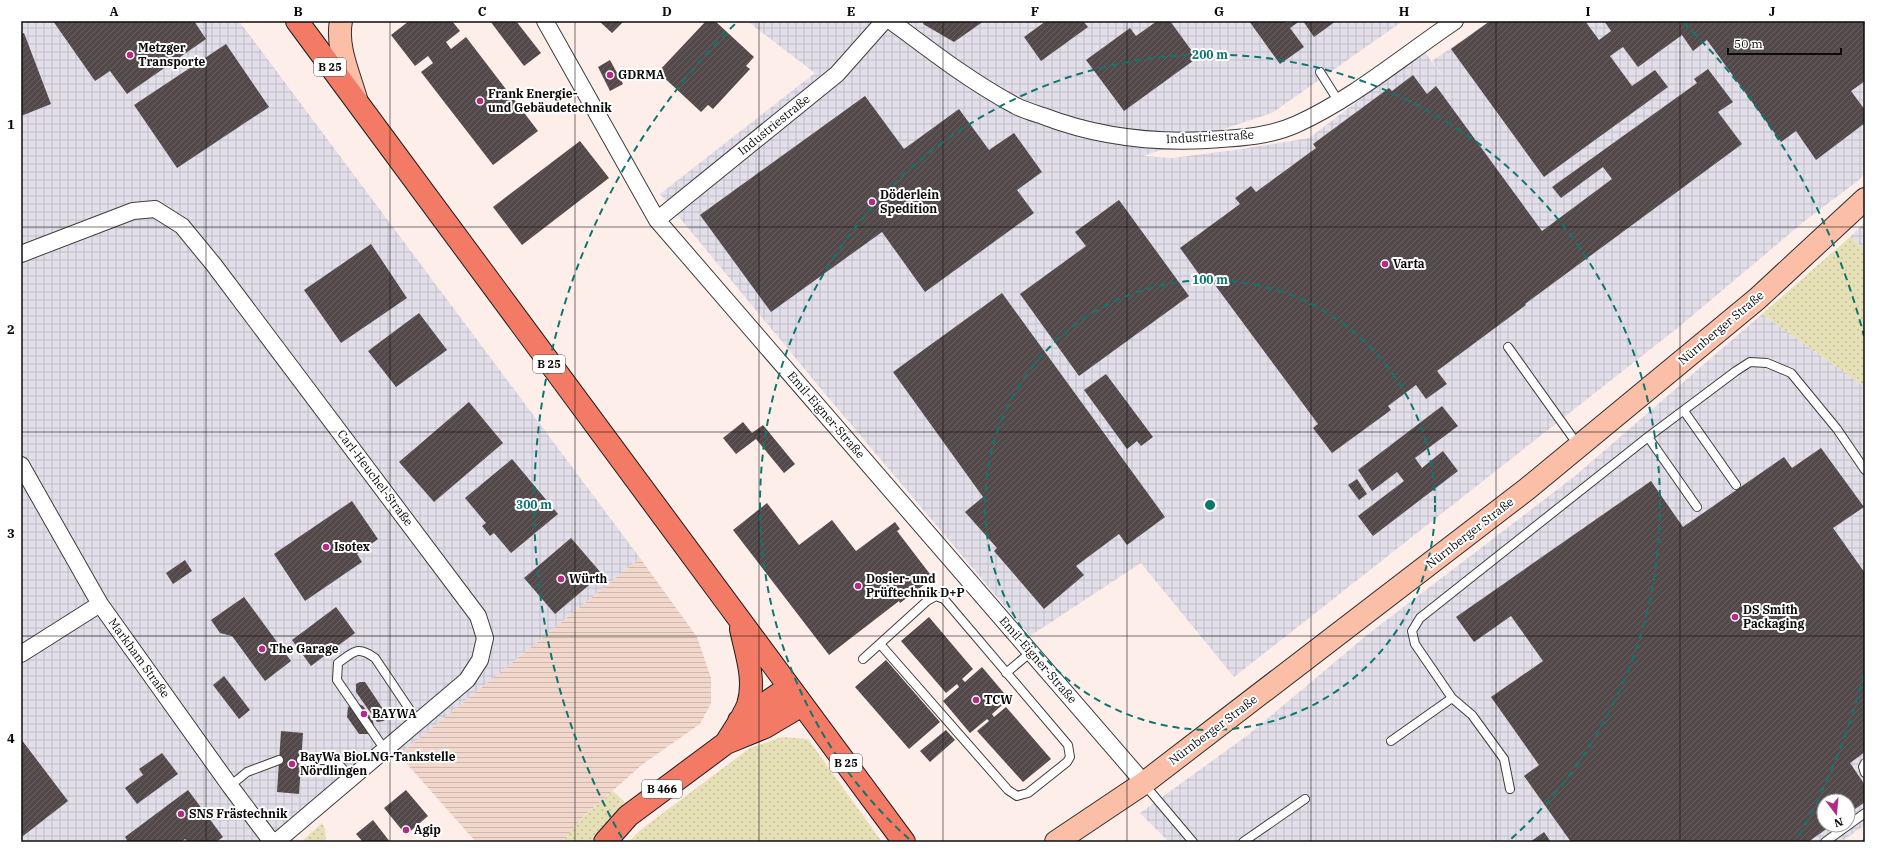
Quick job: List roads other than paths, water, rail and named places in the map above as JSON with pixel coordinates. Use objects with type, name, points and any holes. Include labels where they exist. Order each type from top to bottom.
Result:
[{"type":"main road","points":[[341,21],[339,32],[340,46],[358,106]]},
{"type":"main road","name":"B 25","points":[[304,23],[358,106],[739,622],[904,842]]},
{"type":"main road","name":"Nürnberger Straße","points":[[1056,842],[1144,783],[1579,447],[1757,299],[1865,199]]},
{"type":"main road","name":"B 466","points":[[726,743],[747,705],[752,687],[739,622]]},
{"type":"main road","name":"B 466","points":[[739,721],[788,688]]},
{"type":"main road","name":"B 466","points":[[605,842],[628,816],[726,743],[765,727],[802,705]]},
{"type":"street","name":"Emil-Eigner-Straße","points":[[545,21],[657,220],[1144,783]]},
{"type":"street","name":"Industriestraße","points":[[657,220],[837,74],[884,21]]},
{"type":"street","name":"Industriestraße","points":[[890,21],[974,81],[1018,106],[1071,127],[1126,138],[1180,142],[1234,138],[1268,133],[1295,125],[1339,102],[1455,21]]},
{"type":"street","name":"Carl-Heuchel-Straße","points":[[21,254],[133,211],[155,209],[182,226],[214,265],[478,616],[485,638],[480,660],[467,680],[276,842]]},
{"type":"street","name":"Markham Straße","points":[[21,464],[100,604],[230,786],[272,842]]},
{"type":"street","points":[[21,654],[100,604]]},
{"type":"lane","points":[[1320,72],[1339,102]]},
{"type":"lane","points":[[1508,347],[1579,447]]},
{"type":"lane","points":[[1510,790],[1504,759],[1472,715],[1452,698],[1415,644],[1412,631],[1420,618],[1648,437],[1750,362],[1767,363],[1792,373],[1837,429],[1865,470]]},
{"type":"lane","points":[[1684,411],[1736,485]]},
{"type":"lane","points":[[1648,437],[1697,507]]},
{"type":"lane","points":[[863,659],[927,601],[936,596],[944,599],[1068,745],[1070,757],[1067,762],[1028,794],[1017,796],[1008,790],[880,644]]},
{"type":"lane","points":[[385,750],[337,680],[338,663],[354,651],[365,650],[375,658],[418,722]]},
{"type":"lane","points":[[1006,673],[1031,652]]},
{"type":"lane","points":[[1391,741],[1452,698]]},
{"type":"lane","points":[[230,786],[247,772],[279,760]]},
{"type":"lane","points":[[301,760],[335,760],[351,778]]},
{"type":"lane","points":[[1865,763],[1863,767],[1865,773]]},
{"type":"lane","points":[[1144,783],[1193,842]]},
{"type":"lane","points":[[1243,842],[1306,799]]},
{"type":"lane","points":[[1825,842],[1865,813]]},
{"type":"place","name":"Metzger Transporte","points":[[130,55]]},
{"type":"place","name":"GDRMA","points":[[610,75]]},
{"type":"place","name":"Frank Energie- und Gebäudetechnik","points":[[480,101]]},
{"type":"place","name":"Döderlein Spedition","points":[[872,202]]},
{"type":"place","name":"Varta","points":[[1385,264]]},
{"type":"place","name":"Isotex","points":[[326,547]]},
{"type":"place","name":"Würth","points":[[561,579]]},
{"type":"place","name":"Dosier- und Prüftechnik D+P","points":[[858,586]]},
{"type":"place","name":"DS Smith Packaging","points":[[1735,617]]},
{"type":"place","name":"The Garage","points":[[262,649]]},
{"type":"place","name":"TCW","points":[[976,700]]},
{"type":"place","name":"BAYWA","points":[[364,714]]},
{"type":"place","name":"BayWa BioLNG-Tankstelle Nördlingen","points":[[292,764]]},
{"type":"place","name":"SNS Frästechnik","points":[[181,814]]},
{"type":"place","name":"Agip","points":[[406,830]]}]
